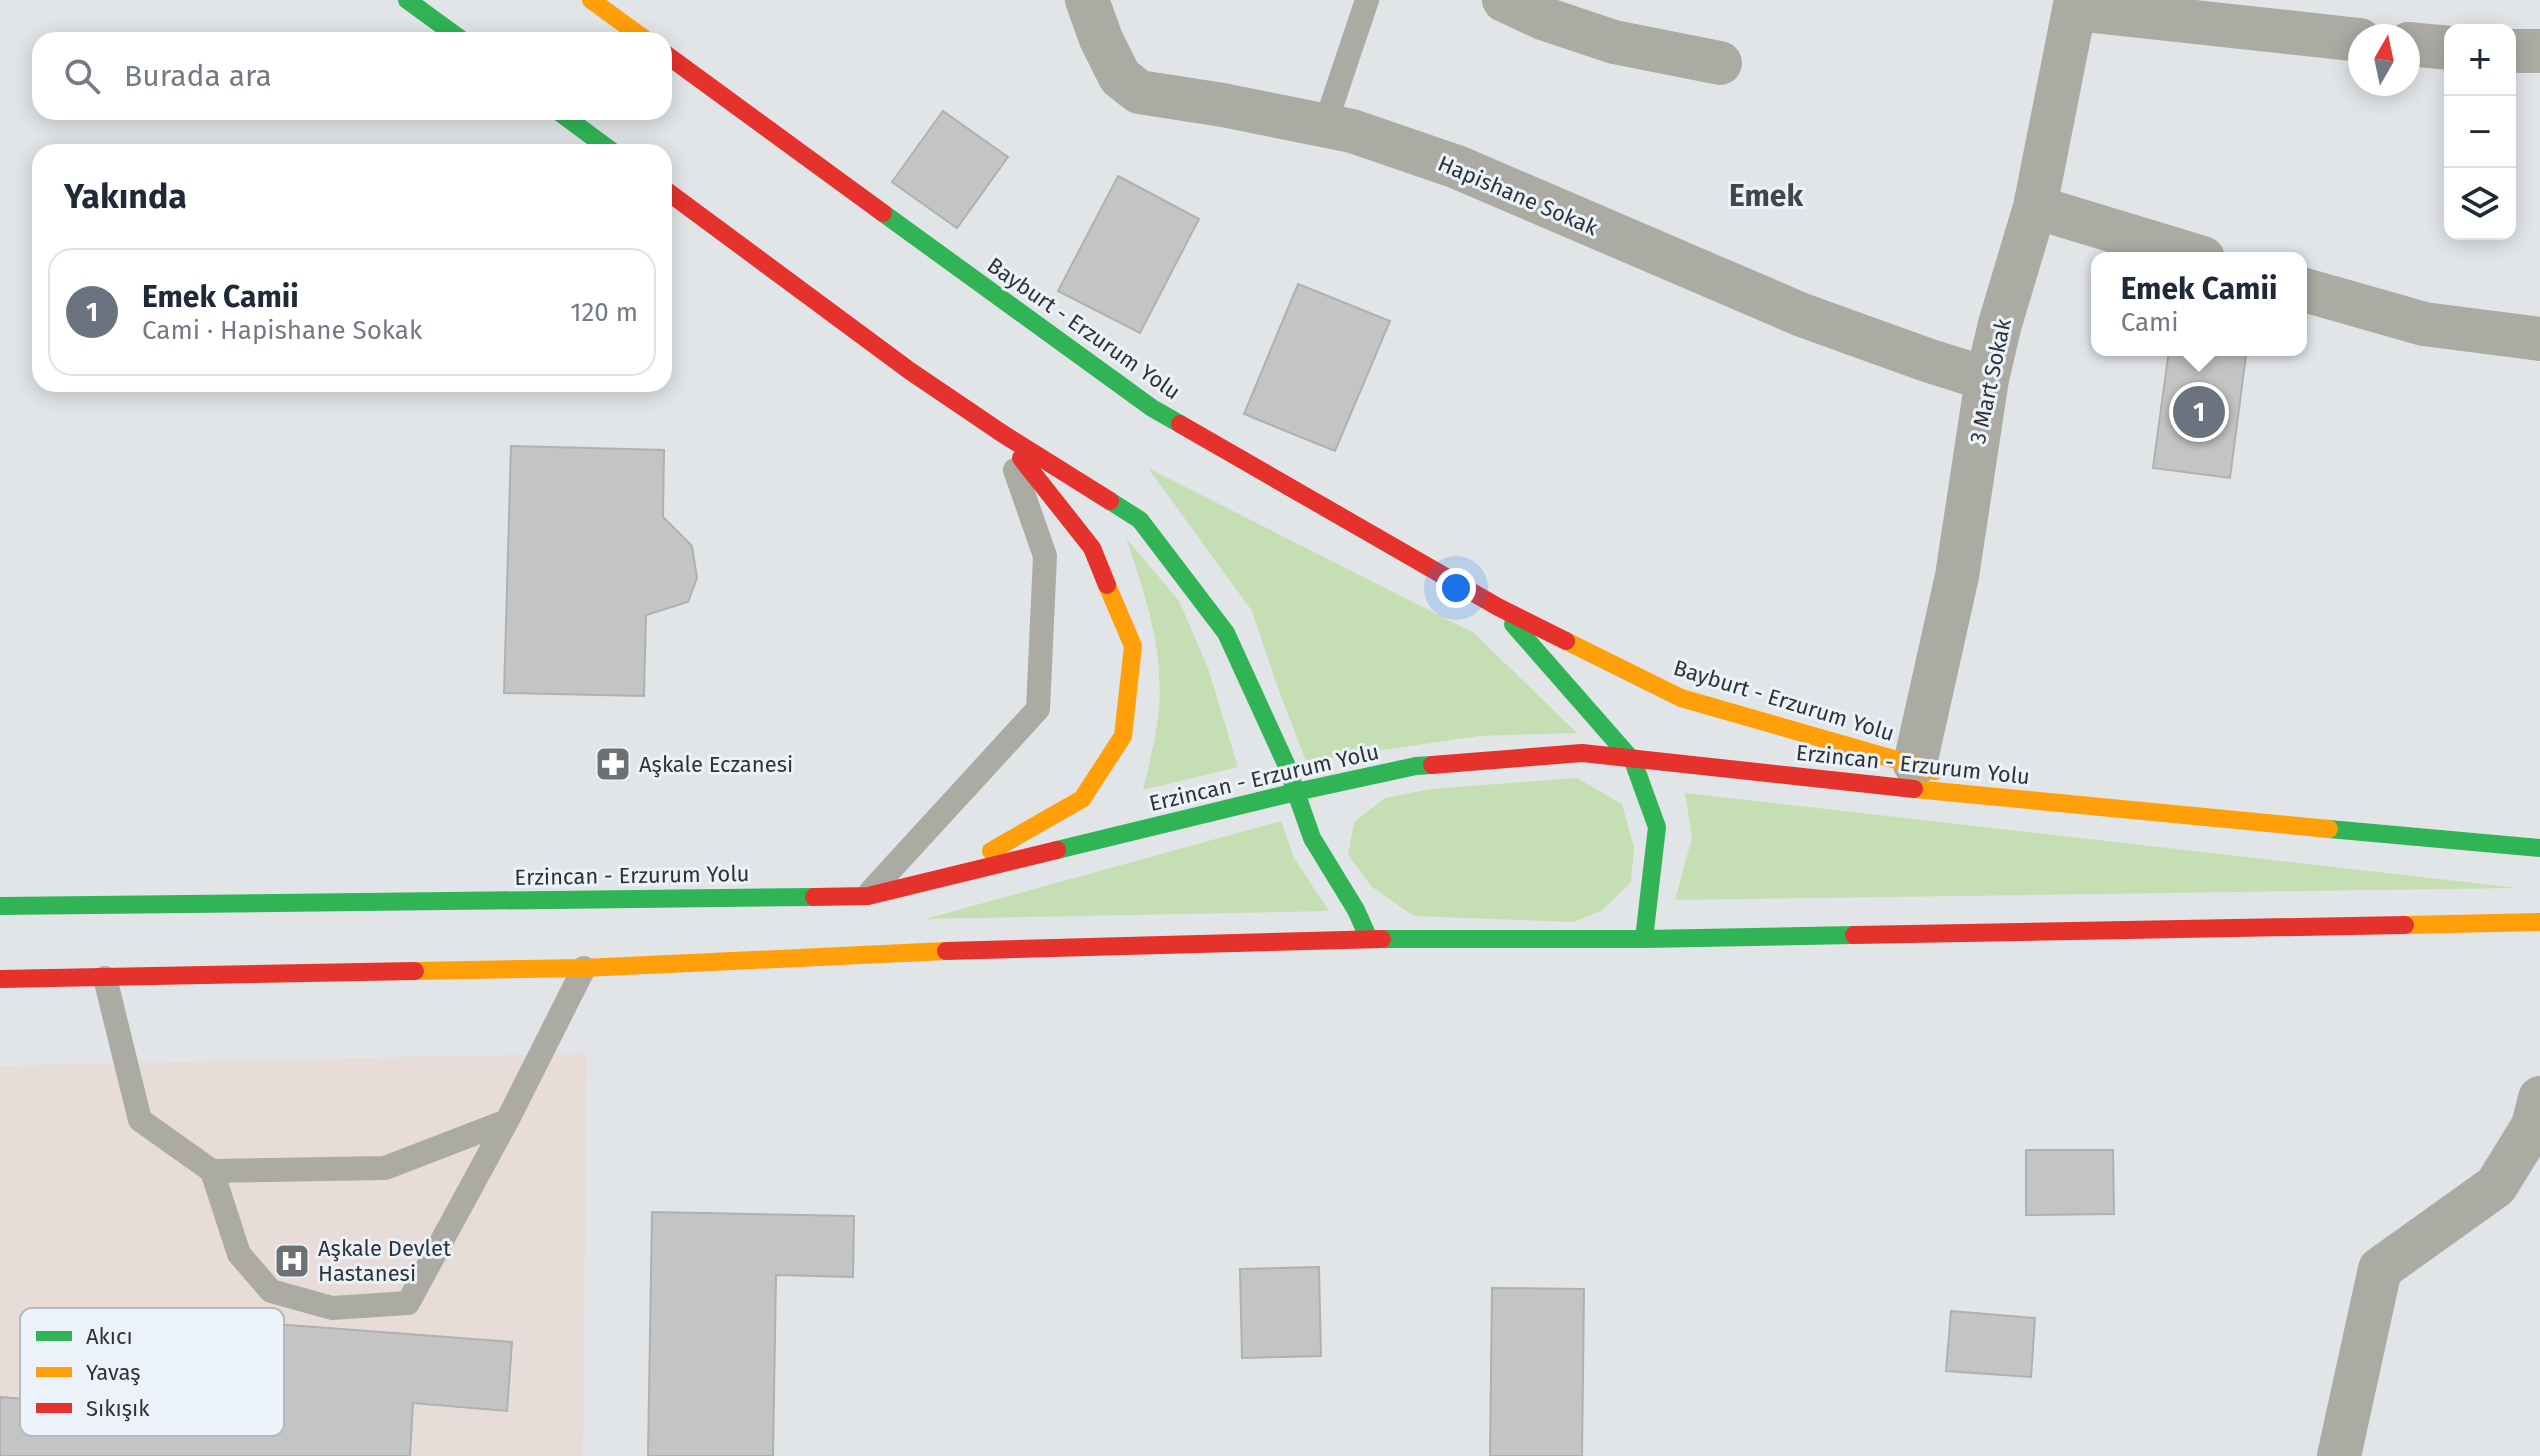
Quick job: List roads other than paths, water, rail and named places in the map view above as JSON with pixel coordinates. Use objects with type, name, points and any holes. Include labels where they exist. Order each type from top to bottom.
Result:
[{"type":"highway","points":[[407,0],[451,32]]},
{"type":"highway","points":[[591,0],[635,32]]},
{"type":"highway","name":"Bayburt - Erzurum Yolu","points":[[672,59],[1152,408],[1498,607],[1681,698],[1915,764],[2020,800]]},
{"type":"highway","points":[[570,120],[602,144]]},
{"type":"highway","points":[[672,195],[910,371],[1140,520],[1226,633],[1286,764],[1312,838],[1356,910],[1369,939]]},
{"type":"highway","points":[[868,896],[993,850],[1082,799],[1123,736],[1133,646],[1092,548],[1003,434]]},
{"type":"highway","name":"Bayburt - Erzurum Yolu","points":[[1498,607],[1631,759],[1657,827],[1644,939]]},
{"type":"highway","name":"Erzincan - Erzurum Yolu","points":[[0,906],[868,896],[1296,792],[1416,766],[1582,753],[2020,800],[2540,848]]},
{"type":"highway","points":[[0,979],[584,968],[931,952],[1369,939],[1644,939],[2540,922]]},
{"type":"street","name":"Hapishane Sokak","points":[[1087,0],[1101,39],[1120,77],[1139,92],[1352,131],[1457,167],[1802,315],[1987,379]]},
{"type":"street","points":[[1504,0],[1545,19],[1614,42],[1720,63]]},
{"type":"street","points":[[2076,4],[2348,38]]},
{"type":"street","name":"3 Mart Sokak","points":[[1915,764],[1957,576],[1987,379],[2035,207],[2076,4]]},
{"type":"street","points":[[2420,45],[2444,47]]},
{"type":"street","points":[[2516,51],[2540,51]]},
{"type":"street","points":[[2035,207],[2183,252]]},
{"type":"street","points":[[2307,291],[2424,324],[2540,339]]},
{"type":"street","points":[[2339,1456],[2380,1269],[2496,1186],[2533,1126],[2540,1098]]},
{"type":"lane","points":[[1325,125],[1367,0]]},
{"type":"lane","points":[[868,896],[1038,709],[1045,556],[1003,434]]},
{"type":"lane","points":[[212,1171],[239,1254],[271,1291],[332,1308],[408,1303],[507,1121],[584,968]]},
{"type":"lane","points":[[105,978],[140,1120],[212,1171],[385,1168],[507,1121]]},
{"type":"place","name":"Emek Camii","points":[[2199,412]]},
{"type":"place","name":"Aşkale Eczanesi","points":[[613,764]]},
{"type":"place","name":"Aşkale Devlet Hastanesi","points":[[292,1261]]},
{"type":"district","name":"Emek","points":[[1766,196]]}]
